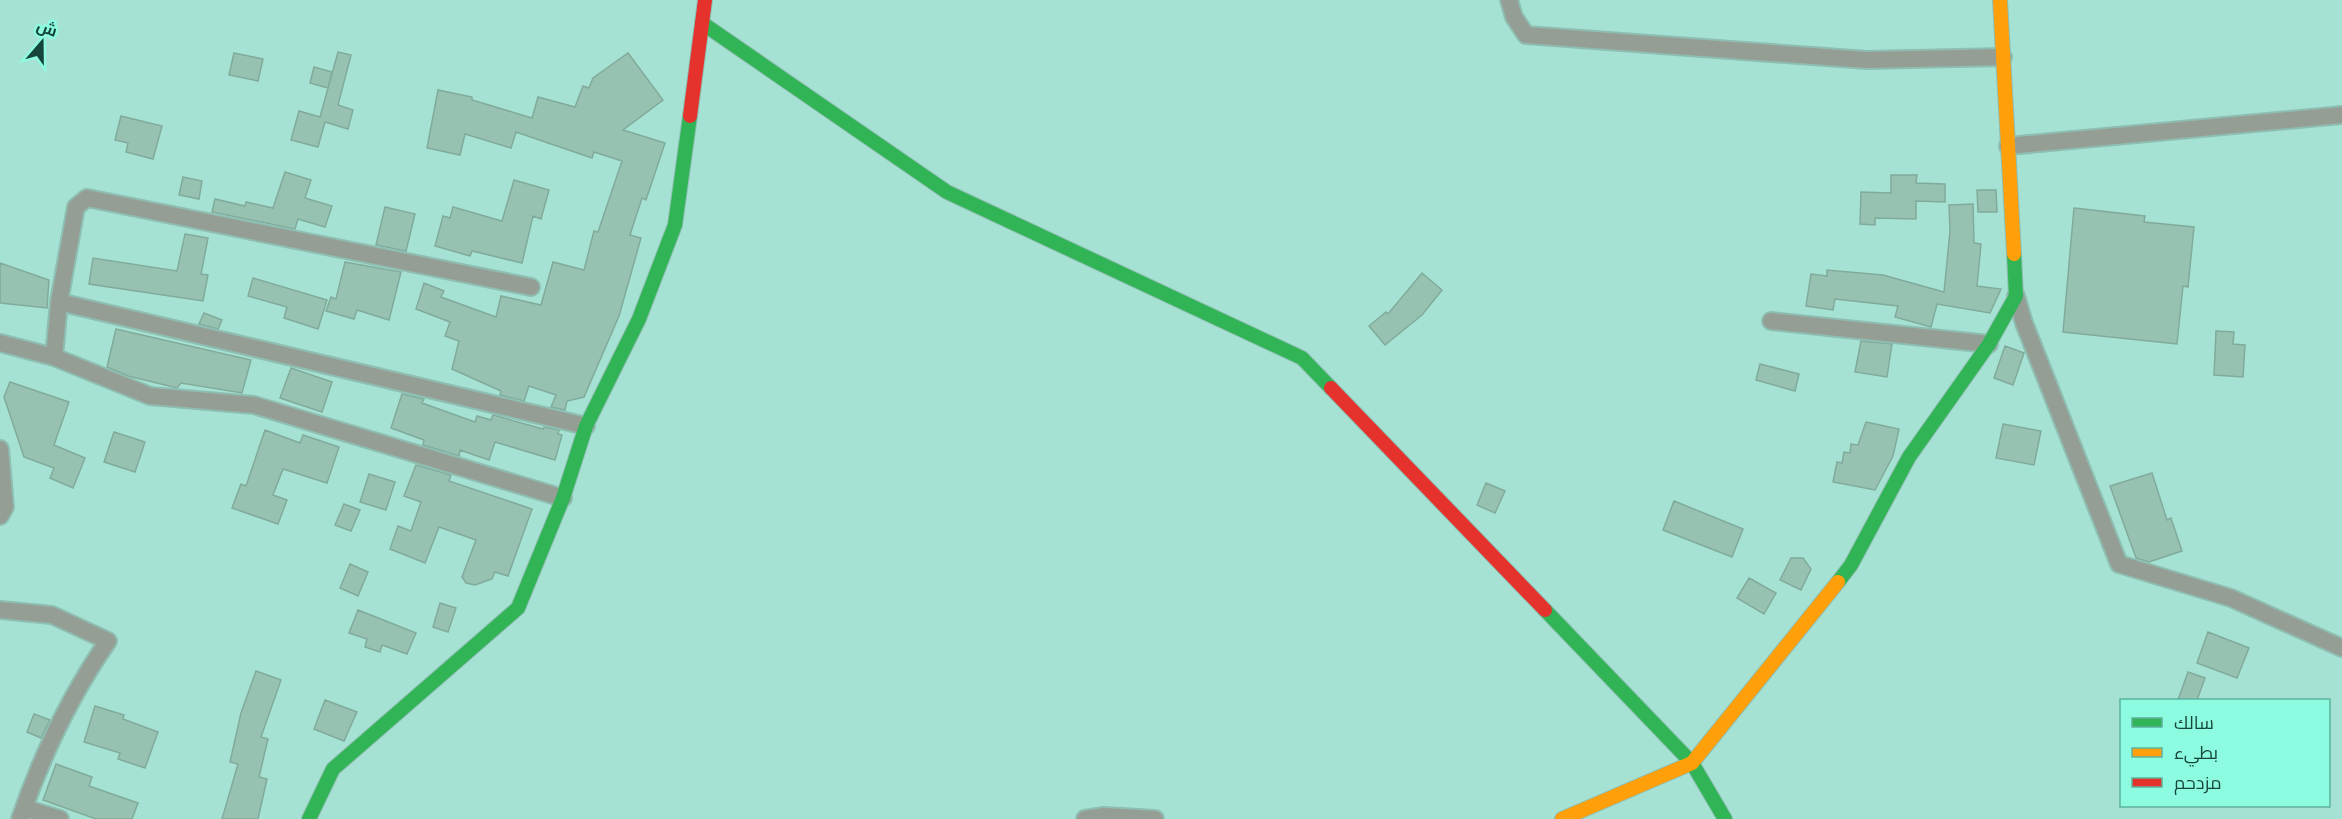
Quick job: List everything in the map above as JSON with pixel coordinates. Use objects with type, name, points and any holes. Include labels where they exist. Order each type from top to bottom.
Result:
[{"type":"street","points":[[309,819],[333,769],[518,608],[563,498],[586,426],[639,319],[675,225],[705,0]]},
{"type":"street","points":[[1509,0],[1514,17],[1526,35],[1867,60],[2003,57]]},
{"type":"street","points":[[2000,0],[2016,296],[2024,323],[2119,564],[2232,598],[2342,648]]},
{"type":"street","points":[[702,23],[946,192],[1302,358],[1692,763],[1725,819]]},
{"type":"street","points":[[2008,146],[2342,115]]},
{"type":"street","points":[[54,357],[59,302],[73,219],[76,207],[87,198],[531,287]]},
{"type":"street","points":[[1562,819],[1692,763],[1851,565],[1909,457],[1989,345],[2016,296]]},
{"type":"street","points":[[59,302],[586,426]]},
{"type":"street","points":[[1771,321],[1989,345]]},
{"type":"street","points":[[0,343],[54,357],[150,396],[254,405],[563,498]]},
{"type":"street","points":[[0,455],[5,507],[0,516]]},
{"type":"street","points":[[0,610],[52,615],[108,641],[84,677],[42,757],[22,813],[60,819]]},
{"type":"street","points":[[1085,819],[1104,816],[1155,819]]},
{"type":"building","points":[[338,52],[351,55],[338,105],[353,110],[348,129],[325,122],[318,147],[291,140],[299,111],[320,117]]},
{"type":"building","points":[[234,53],[263,59],[258,81],[229,75]]},
{"type":"building","points":[[628,53],[663,100],[623,130],[665,143],[646,200],[642,198],[630,235],[641,238],[619,316],[584,397],[567,401],[565,410],[551,407],[556,395],[529,386],[524,401],[500,395],[501,391],[452,369],[459,341],[445,336],[450,322],[416,309],[424,283],[444,291],[441,297],[496,317],[501,296],[541,305],[553,262],[584,270],[594,231],[598,232],[622,161],[594,152],[592,158],[516,132],[511,148],[465,134],[460,155],[427,148],[438,90],[472,97],[472,100],[532,118],[538,97],[575,107],[583,86],[589,88],[593,78]]},
{"type":"building","points":[[314,67],[332,72],[328,88],[310,83]]},
{"type":"building","points":[[121,116],[162,126],[153,159],[126,152],[128,143],[115,140]]},
{"type":"building","points":[[285,172],[311,180],[305,198],[332,206],[325,227],[298,219],[295,229],[212,212],[215,199],[245,206],[246,202],[273,208]]},
{"type":"building","points":[[1891,175],[1917,175],[1916,183],[1945,184],[1945,202],[1916,201],[1916,219],[1875,218],[1875,225],[1860,224],[1861,192],[1891,193]]},
{"type":"building","points":[[183,177],[202,181],[199,199],[179,195]]},
{"type":"building","points":[[514,180],[549,190],[541,219],[533,216],[522,263],[472,251],[470,256],[435,246],[443,216],[450,218],[453,207],[502,221]]},
{"type":"building","points":[[1977,190],[1996,190],[1997,212],[1978,212]]},
{"type":"building","points":[[1973,204],[1974,243],[1981,244],[1977,286],[2001,289],[1990,313],[1937,304],[1931,327],[1895,317],[1898,306],[1835,299],[1833,310],[1806,306],[1811,274],[1827,276],[1827,270],[1883,275],[1944,292],[1950,231],[1949,205]]},
{"type":"building","points":[[385,207],[415,214],[406,251],[376,245]]},
{"type":"building","points":[[2074,208],[2145,216],[2144,222],[2194,227],[2188,287],[2183,286],[2177,344],[2063,332]]},
{"type":"building","points":[[185,234],[208,238],[201,274],[208,275],[203,301],[89,284],[93,258],[177,271]]},
{"type":"building","points":[[345,262],[401,272],[389,320],[357,310],[354,319],[326,311],[331,297],[336,299]]},
{"type":"building","points":[[0,263],[49,280],[47,308],[0,303]]},
{"type":"building","points":[[1422,273],[1442,290],[1422,315],[1385,345],[1369,326],[1386,312],[1388,314]]},
{"type":"building","points":[[253,278],[327,300],[318,329],[284,318],[287,307],[248,296]]},
{"type":"building","points":[[204,313],[222,320],[218,329],[199,324]]},
{"type":"building","points":[[116,329],[251,360],[242,393],[181,383],[177,388],[128,376],[107,367]]},
{"type":"building","points":[[2216,331],[2234,332],[2233,344],[2245,345],[2243,377],[2214,375]]},
{"type":"building","points":[[1861,341],[1892,344],[1887,377],[1855,372]]},
{"type":"building","points":[[2005,346],[2024,353],[2013,385],[1994,378]]},
{"type":"building","points":[[1760,364],[1799,374],[1795,391],[1756,380]]},
{"type":"building","points":[[291,368],[332,382],[322,412],[280,398]]},
{"type":"building","points":[[10,382],[69,402],[54,445],[85,458],[73,488],[50,478],[54,468],[24,457],[4,397]]},
{"type":"building","points":[[402,394],[424,399],[422,403],[475,422],[477,416],[491,420],[493,415],[543,429],[544,427],[559,430],[558,434],[562,435],[555,460],[495,442],[489,460],[460,450],[459,456],[423,445],[424,440],[391,428]]},
{"type":"building","points":[[1866,422],[1899,429],[1893,456],[1875,490],[1833,482],[1837,462],[1842,463],[1844,452],[1850,453],[1851,444],[1858,445]]},
{"type":"building","points":[[2003,424],[2041,431],[2034,465],[1996,458]]},
{"type":"building","points":[[265,430],[300,443],[303,435],[339,447],[327,483],[283,469],[273,495],[287,500],[278,524],[232,508],[241,484],[246,486]]},
{"type":"building","points":[[114,432],[145,442],[135,472],[104,462]]},
{"type":"building","points":[[416,465],[451,475],[449,481],[532,509],[508,576],[495,572],[492,579],[475,585],[466,583],[462,577],[476,540],[439,527],[425,563],[390,549],[398,526],[411,531],[421,502],[404,496]]},
{"type":"building","points":[[2152,473],[2167,520],[2171,518],[2182,551],[2149,562],[2136,558],[2110,486]]},
{"type":"building","points":[[369,474],[395,482],[386,510],[360,502]]},
{"type":"building","points":[[1486,483],[1505,491],[1495,513],[1477,505]]},
{"type":"building","points":[[1674,501],[1743,529],[1732,557],[1663,530]]},
{"type":"building","points":[[344,504],[360,510],[351,531],[335,525]]},
{"type":"building","points":[[1791,558],[1803,558],[1811,569],[1801,590],[1780,580]]},
{"type":"building","points":[[350,564],[368,572],[358,596],[340,588]]},
{"type":"building","points":[[1749,578],[1776,593],[1764,614],[1737,598]]},
{"type":"building","points":[[440,603],[456,608],[448,632],[433,627]]},
{"type":"building","points":[[358,610],[416,633],[407,654],[382,645],[380,652],[365,647],[367,639],[349,633]]},
{"type":"building","points":[[2208,632],[2249,648],[2237,678],[2197,663]]},
{"type":"building","points":[[256,671],[281,680],[261,737],[268,739],[259,777],[267,779],[258,819],[222,819],[238,764],[230,762],[241,713]]},
{"type":"building","points":[[2188,672],[2205,678],[2197,699],[2178,699]]},
{"type":"building","points":[[325,700],[357,712],[344,741],[314,729]]},
{"type":"building","points":[[95,706],[124,715],[123,719],[158,732],[145,768],[118,759],[120,753],[84,742]]},
{"type":"building","points":[[34,714],[50,720],[41,738],[27,732]]},
{"type":"building","points":[[56,764],[92,777],[89,786],[138,803],[132,819],[96,819],[43,800]]},
{"type":"traffic: fast","points":[[702,23],[947,192],[1302,358],[1331,388]]},
{"type":"traffic: fast","points":[[309,819],[333,769],[518,608],[563,498],[586,426],[639,319],[675,225],[690,116]]},
{"type":"traffic: fast","points":[[1838,582],[1851,565],[1909,457],[1989,344],[2016,296],[2014,254]]},
{"type":"traffic: fast","points":[[1545,610],[1692,763],[1725,819]]},
{"type":"traffic: slow","points":[[2000,0],[2014,254]]},
{"type":"traffic: slow","points":[[1562,819],[1692,763],[1838,582]]},
{"type":"traffic: jam","points":[[690,116],[705,0]]},
{"type":"traffic: jam","points":[[1331,388],[1545,610]]}]
